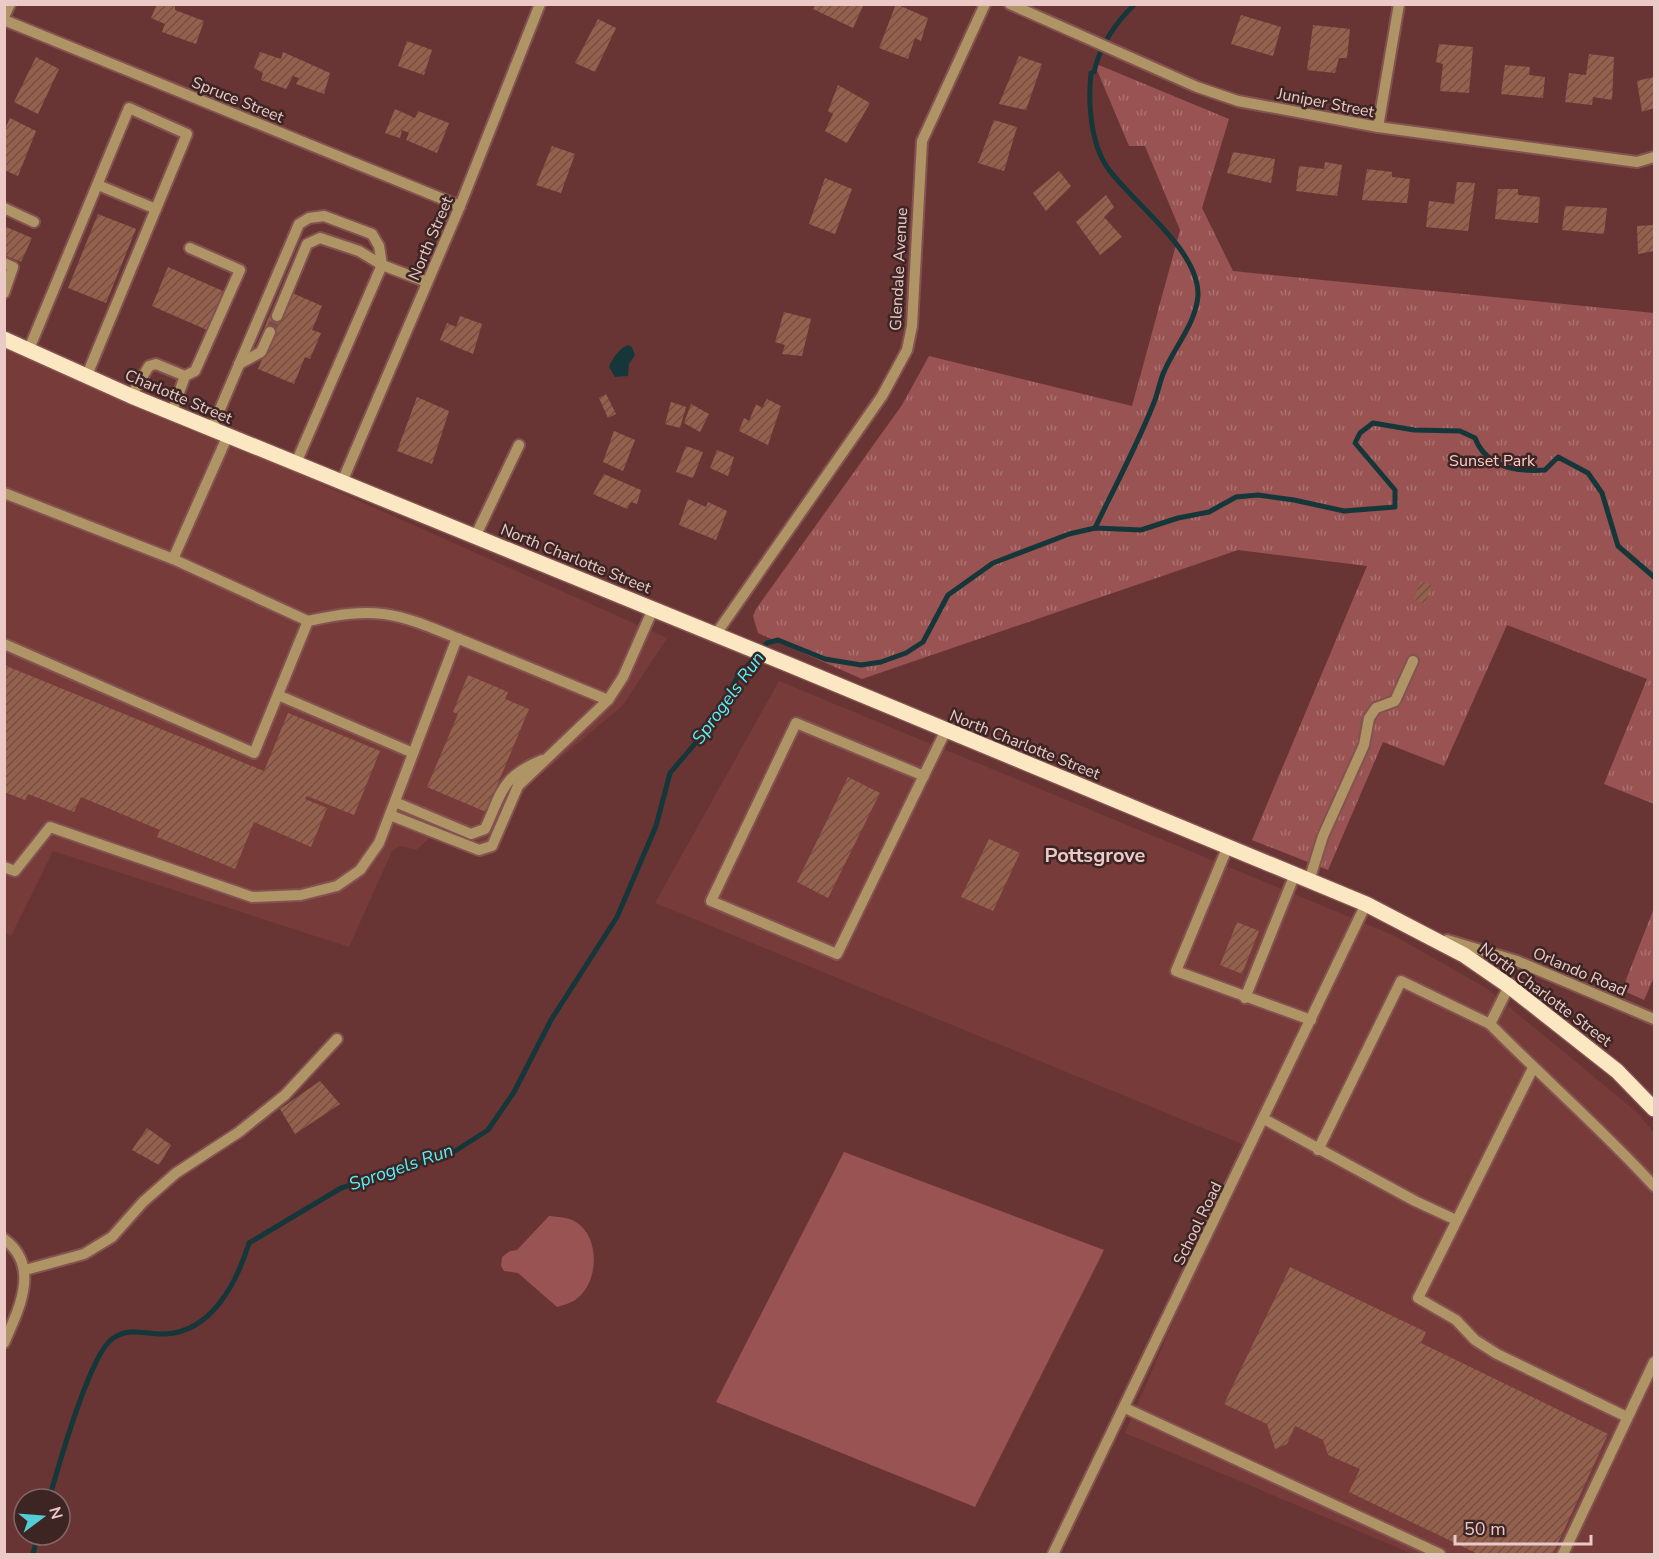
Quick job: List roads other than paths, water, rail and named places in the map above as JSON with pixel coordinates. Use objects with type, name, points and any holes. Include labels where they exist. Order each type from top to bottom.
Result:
[{"type":"main road","name":"Charlotte Street","points":[[4,339],[131,396],[342,482]]},
{"type":"main road","name":"North Charlotte Street","points":[[342,482],[716,634],[1365,904],[1424,933],[1509,986],[1608,1063],[1654,1108]]},
{"type":"street","points":[[4,18],[10,4]]},
{"type":"street","name":"North Street","points":[[342,482],[460,206],[540,4]]},
{"type":"street","name":"Glendale Avenue","points":[[716,634],[882,396],[907,350],[912,326],[922,141],[985,4]]},
{"type":"street","name":"Juniper Street","points":[[1010,4],[1197,87],[1238,101],[1377,127],[1637,162],[1654,157]]},
{"type":"street","points":[[1377,127],[1399,4]]},
{"type":"street","name":"Spruce Street","points":[[4,18],[460,206]]},
{"type":"street","points":[[29,349],[129,108],[187,134],[87,375]]},
{"type":"street","points":[[98,185],[156,210]]},
{"type":"street","points":[[4,208],[34,222]]},
{"type":"street","points":[[212,428],[299,224],[309,218],[324,216],[372,234],[379,246],[382,265],[296,464]]},
{"type":"street","points":[[277,316],[307,244],[320,238],[359,251],[382,265],[427,282]]},
{"type":"street","points":[[172,412],[185,376],[195,370],[240,270],[190,248]]},
{"type":"street","points":[[4,264],[13,267],[5,291]]},
{"type":"street","points":[[239,364],[261,352],[270,332]]},
{"type":"street","points":[[131,396],[149,366],[156,364],[185,376]]},
{"type":"street","points":[[173,560],[228,435]]},
{"type":"street","points":[[475,537],[519,445]]},
{"type":"street","points":[[4,493],[173,560],[308,621],[336,615],[373,612],[406,617],[608,700]]},
{"type":"street","points":[[390,815],[479,850],[492,846],[518,786],[608,700],[623,677],[653,609]]},
{"type":"street","points":[[4,644],[254,753],[308,621]]},
{"type":"street","points":[[4,867],[15,871],[50,827],[252,897],[301,895],[337,886],[360,870],[379,843],[456,638]]},
{"type":"street","points":[[1309,881],[1323,836],[1364,745],[1369,718],[1376,708],[1395,701],[1413,661]]},
{"type":"street","points":[[278,695],[413,753]]},
{"type":"street","points":[[924,776],[796,723],[711,901],[837,954],[924,776],[946,730]]},
{"type":"street","points":[[395,802],[471,834],[485,830],[506,783],[519,770],[547,758]]},
{"type":"street","points":[[1228,846],[1176,971],[1245,998],[1311,1020]]},
{"type":"street","points":[[1245,998],[1294,874]]},
{"type":"street","name":"School Road","points":[[1053,1554],[1264,1119],[1365,904]]},
{"type":"street","name":"Orlando Road","points":[[1424,933],[1517,961],[1654,1019]]},
{"type":"street","points":[[1318,1150],[1401,981],[1490,1024],[1533,1068],[1612,1140],[1654,1186]]},
{"type":"street","points":[[1490,1024],[1509,986]]},
{"type":"street","points":[[25,1270],[84,1254],[112,1237],[143,1202],[176,1173],[239,1132],[285,1095],[337,1039]]},
{"type":"street","points":[[1533,1068],[1418,1298],[1456,1320],[1476,1340],[1497,1353],[1627,1417]]},
{"type":"street","points":[[1264,1119],[1414,1201],[1456,1220]]},
{"type":"street","points":[[4,1239],[16,1248],[25,1270],[20,1308],[4,1343]]},
{"type":"street","points":[[1563,1554],[1654,1362]]},
{"type":"street","points":[[1125,1408],[1440,1554]]},
{"type":"water","points":[[628,345],[632,347],[635,355],[629,364],[628,376],[615,377],[609,367],[622,348]]},
{"type":"waterway","points":[[1095,528],[1141,433],[1168,364],[1189,326],[1198,295],[1195,278],[1188,261],[1162,227],[1107,167],[1101,157],[1094,134],[1090,109],[1091,73],[1094,72],[1109,35],[1135,4]]},
{"type":"waterway","name":"Sprogels Run","points":[[53,1487],[84,1389],[103,1349],[112,1339],[132,1332],[165,1334],[182,1331],[196,1324],[209,1315],[230,1288],[249,1243],[341,1188],[452,1153],[488,1130],[514,1092],[551,1020],[617,917],[656,826],[670,773],[710,726],[737,678],[767,643],[778,640],[825,659],[861,665],[881,662],[906,653],[923,642],[948,595],[993,563],[1069,534],[1095,528],[1141,530],[1178,518],[1209,512],[1236,497],[1258,495],[1344,511],[1395,507],[1395,490],[1355,443],[1360,433],[1373,423],[1414,430],[1460,431],[1475,438],[1486,456],[1503,466],[1523,470],[1545,470],[1558,457],[1588,473],[1602,493],[1618,546],[1654,577]]},
{"type":"waterway","name":"Sprogels Run","points":[[33,1554],[35,1547]]},
{"type":"tunnel","points":[[270,332],[277,316]]},
{"type":"district","name":"Pottsgrove","points":[[1095,855]]},
{"type":"park label","name":"Sunset Park","points":[[1492,460]]}]
